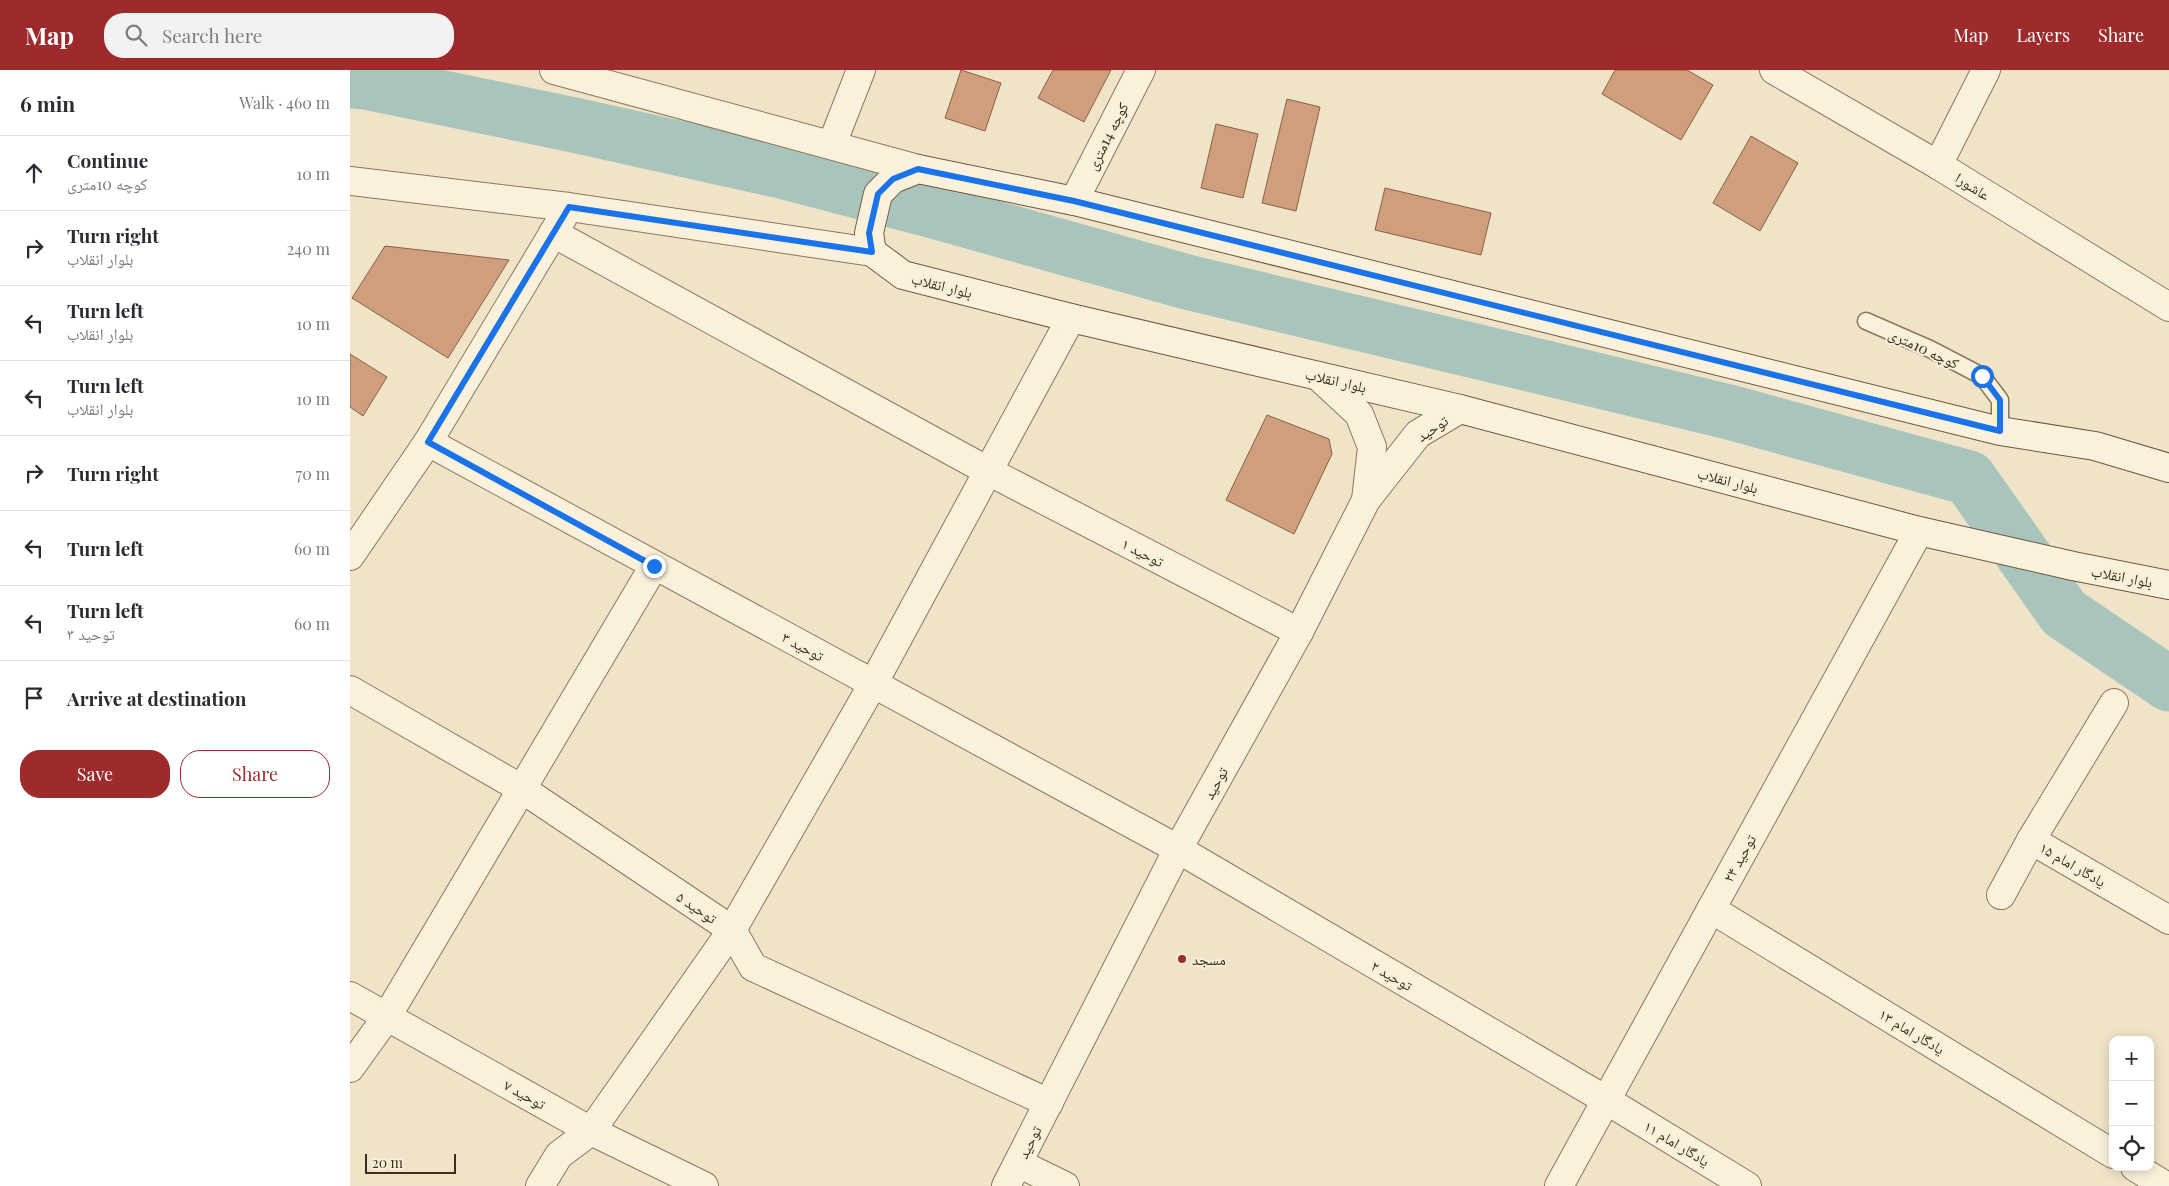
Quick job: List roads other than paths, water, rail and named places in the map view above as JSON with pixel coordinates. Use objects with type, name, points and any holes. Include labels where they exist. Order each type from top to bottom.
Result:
[{"type":"street","points":[[554,70],[832,144],[918,169],[1074,201],[2000,431],[2169,455]]},
{"type":"street","points":[[832,144],[860,70]]},
{"type":"street","name":"کوچه 14متری","points":[[1074,201],[1141,70]]},
{"type":"street","name":"عاشورا","points":[[1774,70],[1938,165],[2169,307]]},
{"type":"street","points":[[1938,165],[1986,70]]},
{"type":"street","points":[[350,181],[870,243],[878,194],[893,179],[918,169]]},
{"type":"street","points":[[350,556],[428,442],[569,207]]},
{"type":"street","name":"توحید ۱","points":[[553,233],[988,472],[1299,632]]},
{"type":"street","name":"بلوار انقلاب","points":[[870,243],[903,275],[1071,318],[1460,410],[1919,531],[2073,566],[2169,585]]},
{"type":"street","points":[[540,1186],[559,1155],[591,1131],[732,930],[873,684],[1071,318]]},
{"type":"street","points":[[1318,376],[1360,414],[1372,447],[1366,500]]},
{"type":"street","name":"توحید","points":[[1012,1174],[1178,850],[1299,632],[1366,500],[1418,434],[1460,410]]},
{"type":"street","name":"توحید ۳","points":[[428,442],[1178,850]]},
{"type":"street","points":[[2095,446],[2169,468]]},
{"type":"street","name":"توحید ۲۴","points":[[1559,1186],[1919,531]]},
{"type":"street","points":[[350,1068],[386,1018],[654,566]]},
{"type":"street","name":"توحید ۵","points":[[350,690],[522,790],[732,930],[753,967],[1049,1103]]},
{"type":"street","points":[[2031,840],[2114,703]]},
{"type":"street","name":"یادگار امام ۱۵","points":[[2001,895],[2031,840],[2169,920]]},
{"type":"street","name":"توحید ۲","points":[[1178,850],[1606,1100]]},
{"type":"street","name":"یادگار امام ۱۳","points":[[1711,909],[2109,1152]]},
{"type":"street","name":"توحید ۷","points":[[350,996],[386,1018],[591,1131],[704,1186]]},
{"type":"street","name":"یادگار امام ۱۱","points":[[1606,1100],[1747,1186]]},
{"type":"street","points":[[2142,1171],[2166,1186]]},
{"type":"street","points":[[1012,1174],[1065,1186]]},
{"type":"lane","name":"کوچه 10متری","points":[[1866,321],[1982,376],[2000,400],[2000,431]]},
{"type":"waterway","points":[[350,81],[366,82],[574,125],[781,171],[937,212],[1187,282],[1729,412],[1969,478],[2064,613],[2169,684]]},
{"type":"place","name":"مسجد","points":[[1182,959]]}]
